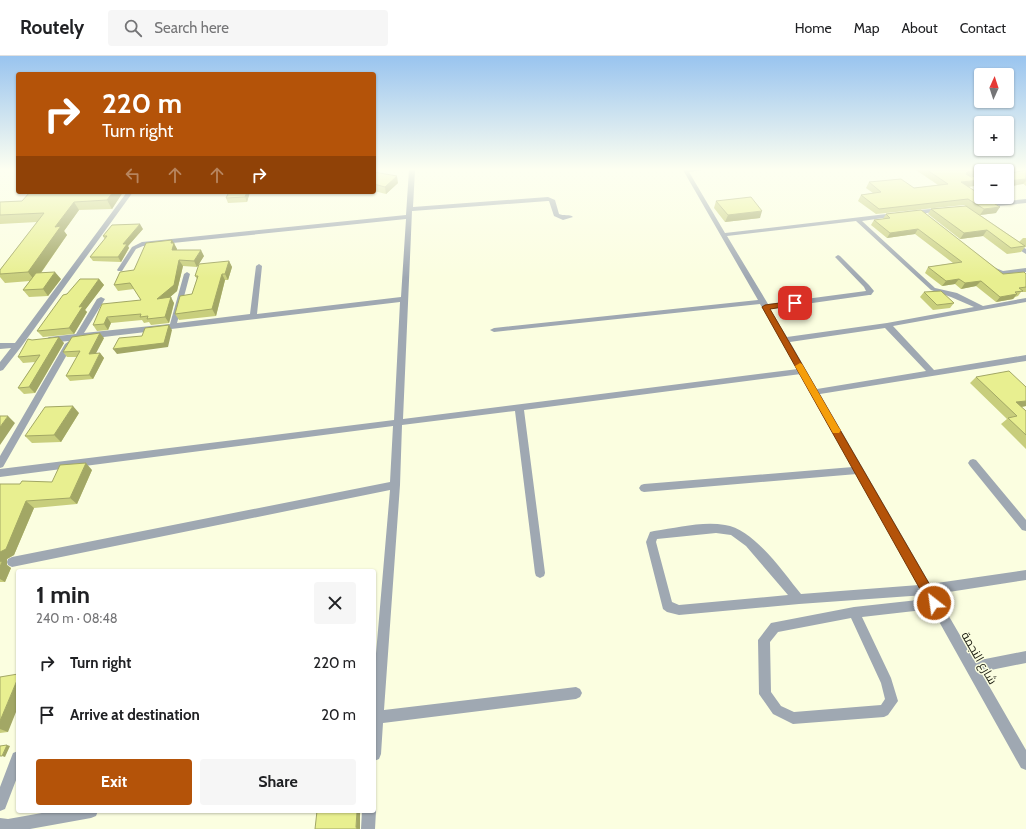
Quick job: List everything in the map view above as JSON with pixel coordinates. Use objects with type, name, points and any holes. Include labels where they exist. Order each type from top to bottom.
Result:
[{"type":"street","points":[[0,368],[120,206]]},
{"type":"street","points":[[376,729],[395,486],[409,206]]},
{"type":"street","points":[[120,270],[134,248],[142,244],[473,206]]},
{"type":"street","points":[[554,206],[556,215],[563,218],[570,217]]},
{"type":"street","name":"شارع النجمة","points":[[706,206],[803,371],[1026,763]]},
{"type":"street","points":[[723,235],[949,209]]},
{"type":"street","points":[[919,212],[926,216]]},
{"type":"street","points":[[857,219],[933,289],[954,295],[982,308]]},
{"type":"street","points":[[1007,239],[1026,252]]},
{"type":"street","points":[[494,330],[869,293],[870,291],[867,286],[838,257]]},
{"type":"street","points":[[987,265],[998,273],[1026,270]]},
{"type":"street","points":[[253,317],[260,266]]},
{"type":"street","points":[[173,326],[187,274]]},
{"type":"street","points":[[0,464],[76,337],[101,299]]},
{"type":"street","points":[[44,341],[404,299]]},
{"type":"street","points":[[785,340],[887,325],[1026,300]]},
{"type":"street","points":[[887,325],[932,373]]},
{"type":"street","points":[[0,346],[18,344]]},
{"type":"street","points":[[815,392],[1026,358]]},
{"type":"street","points":[[0,473],[803,371]]},
{"type":"street","points":[[519,406],[540,573]]},
{"type":"street","points":[[973,463],[1026,527]]},
{"type":"street","points":[[644,488],[859,470]]},
{"type":"street","points":[[12,562],[395,486]]},
{"type":"street","points":[[799,599],[749,542],[733,531],[717,528],[654,535],[651,542],[667,606],[679,610],[799,599],[927,590],[1026,575]]},
{"type":"street","points":[[854,612],[886,682],[892,701],[884,711],[793,718],[777,710],[765,694],[764,640],[775,627],[854,612],[934,603]]},
{"type":"street","points":[[971,668],[1026,657]]},
{"type":"street","points":[[377,717],[576,692]]},
{"type":"street","points":[[0,804],[16,763]]},
{"type":"street","points":[[0,825],[8,826],[80,813]]},
{"type":"street","points":[[368,829],[369,813]]},
{"type":"building","points":[[0,206],[71,206],[55,227],[61,226],[28,272],[0,274],[0,270],[44,213],[0,215]]},
{"type":"building","points":[[720,206],[758,206],[762,211],[728,215]]},
{"type":"building","points":[[875,206],[905,206],[879,209]]},
{"type":"building","points":[[966,206],[1025,246],[1011,248],[987,230],[964,233],[931,209]]},
{"type":"building","points":[[979,206],[999,206],[1000,207],[984,209]]},
{"type":"building","points":[[921,210],[1003,274],[1024,272],[1026,274],[1026,287],[1019,288],[1023,291],[1015,292],[1017,294],[1000,297],[981,281],[965,283],[959,279],[946,281],[928,267],[962,262],[918,229],[890,233],[874,220],[890,218],[886,214]]},
{"type":"building","points":[[140,224],[123,244],[127,244],[118,257],[90,257],[107,236],[103,236],[112,225]]},
{"type":"building","points":[[172,240],[171,243],[174,243],[172,250],[201,250],[194,261],[179,260],[174,285],[157,299],[171,297],[165,317],[147,319],[148,316],[140,317],[141,314],[107,317],[104,324],[93,325],[102,304],[141,300],[130,283],[114,285],[120,272],[134,270],[146,243]]},
{"type":"building","points":[[229,261],[225,274],[222,274],[212,309],[175,314],[180,296],[192,294],[198,276],[195,276],[199,264]]},
{"type":"building","points":[[55,272],[43,289],[23,290],[36,273]]},
{"type":"building","points":[[80,279],[99,279],[79,307],[83,306],[69,328],[37,331],[63,295],[67,294]]},
{"type":"building","points":[[941,291],[954,303],[937,305],[924,292]]},
{"type":"building","points":[[169,325],[164,343],[113,349],[119,338],[142,336],[145,328]]},
{"type":"building","points":[[100,333],[89,354],[100,353],[89,375],[66,376],[80,351],[63,352],[72,337]]},
{"type":"building","points":[[59,337],[29,387],[18,388],[40,355],[18,357],[28,339],[32,340]]},
{"type":"building","points":[[1009,371],[1026,387],[1026,401],[1016,402],[1026,411],[1026,435],[1008,418],[1017,416],[976,377]]},
{"type":"building","points":[[73,406],[54,435],[25,436],[45,407]]},
{"type":"building","points":[[0,416],[8,416],[0,427]]},
{"type":"building","points":[[86,463],[70,498],[26,501],[6,549],[0,552],[0,484],[20,484],[22,481],[52,482],[60,465]]},
{"type":"building","points":[[16,674],[16,683],[0,721],[0,677]]},
{"type":"building","points":[[7,745],[2,756],[0,756],[0,746]]},
{"type":"building","points":[[317,813],[357,813],[357,829],[315,829]]},
{"type":"slow traffic","points":[[800,366],[836,430]]},
{"type":"route","points":[[795,303],[765,307],[803,371],[934,603]]}]
